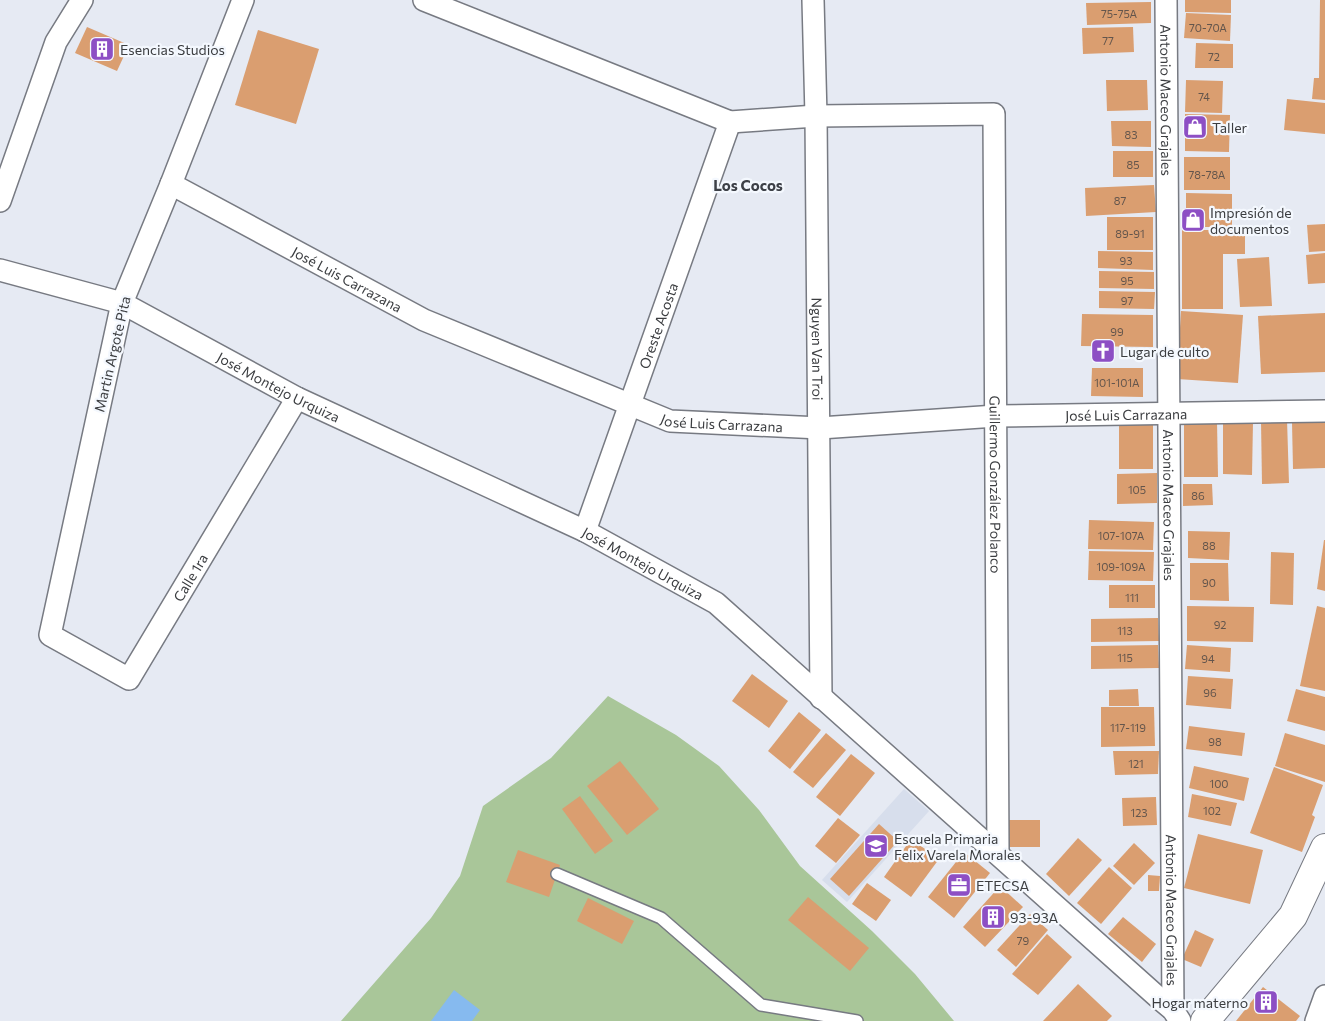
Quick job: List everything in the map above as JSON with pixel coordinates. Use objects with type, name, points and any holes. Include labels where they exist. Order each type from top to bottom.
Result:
[{"type":"main road","points":[[1205,1021],[1293,916],[1325,848]]},
{"type":"street","points":[[0,201],[56,42],[82,0]]},
{"type":"street","name":"Martin Argote Pita","points":[[50,635],[122,302],[171,184],[243,0]]},
{"type":"street","points":[[424,0],[730,122],[816,116]]},
{"type":"street","name":"Nguyen Van Troi","points":[[813,0],[820,428],[821,698]]},
{"type":"street","name":"Antonio Maceo Grajales","points":[[1166,0],[1176,1016]]},
{"type":"street","name":"Guillermo González Polanco","points":[[816,116],[994,114],[998,853]]},
{"type":"street","name":"Oreste Acosta","points":[[585,531],[730,122]]},
{"type":"street","name":"José Luis Carrazana","points":[[171,184],[424,320],[670,421],[820,428],[996,416],[1325,411]]},
{"type":"street","name":"José Montejo Urquiza","points":[[0,270],[122,302],[297,398],[585,531],[716,603],[998,853],[1176,1016]]},
{"type":"street","name":"Calle 1ra","points":[[50,635],[130,679],[297,398]]},
{"type":"street","points":[[1316,1021],[1325,996]]},
{"type":"lane","points":[[558,874],[661,918],[761,1005],[856,1021]]},
{"type":"shaded area","name":"Escuela Primaria Felix Varela Morales","points":[[904,789],[929,811],[847,902],[822,880]]},
{"type":"green space","points":[[608,696],[676,735],[719,766],[759,810],[800,866],[872,931],[915,974],[954,1021],[341,1021],[431,918],[460,876],[483,806],[551,758]]},
{"type":"water","points":[[454,990],[480,1010],[472,1021],[431,1021]]},
{"type":"building","points":[[1185,0],[1231,0],[1231,13],[1185,12]]},
{"type":"building","points":[[1320,0],[1325,0],[1325,100],[1312,99],[1314,78],[1319,78]]},
{"type":"building","points":[[1151,2],[1151,23],[1087,25],[1086,3]]},
{"type":"building","points":[[1186,13],[1231,15],[1230,41],[1184,38]]},
{"type":"building","name":"Esencias Studios","points":[[87,27],[129,45],[117,71],[75,53]]},
{"type":"building","points":[[1133,27],[1134,52],[1083,54],[1082,28]]},
{"type":"building","points":[[258,30],[319,49],[296,124],[235,105]]},
{"type":"building","points":[[1196,43],[1233,44],[1233,68],[1195,68]]},
{"type":"building","points":[[1106,80],[1147,80],[1148,110],[1107,111]]},
{"type":"building","points":[[1186,80],[1223,81],[1222,113],[1185,112]]},
{"type":"building","points":[[1287,99],[1325,103],[1325,134],[1284,130]]},
{"type":"building","points":[[1185,114],[1230,115],[1229,152],[1185,151]]},
{"type":"building","points":[[1111,121],[1151,121],[1151,147],[1112,146]]},
{"type":"building","points":[[1113,151],[1153,151],[1153,177],[1113,177]]},
{"type":"building","points":[[1184,157],[1230,157],[1230,190],[1184,190]]},
{"type":"building","points":[[1154,185],[1156,212],[1086,216],[1085,188]]},
{"type":"building","points":[[1186,193],[1232,194],[1232,227],[1186,227]]},
{"type":"building","points":[[1107,217],[1153,217],[1153,250],[1107,250]]},
{"type":"building","points":[[1325,224],[1325,251],[1309,252],[1307,225]]},
{"type":"building","points":[[1182,230],[1245,230],[1245,254],[1223,254],[1223,309],[1182,309]]},
{"type":"building","points":[[1098,251],[1153,252],[1153,270],[1098,268]]},
{"type":"building","points":[[1325,253],[1325,283],[1308,284],[1306,255]]},
{"type":"building","points":[[1269,257],[1272,306],[1240,307],[1237,259]]},
{"type":"building","points":[[1099,271],[1154,272],[1154,289],[1099,288]]},
{"type":"building","points":[[1099,291],[1155,292],[1154,309],[1099,308]]},
{"type":"building","points":[[1181,311],[1243,315],[1238,383],[1177,379]]},
{"type":"building","points":[[1325,313],[1325,372],[1261,374],[1258,316]]},
{"type":"building","points":[[1082,314],[1153,315],[1153,347],[1081,346]]},
{"type":"building","points":[[1092,368],[1143,368],[1143,397],[1091,396]]},
{"type":"building","points":[[1287,420],[1289,483],[1262,484],[1261,421]]},
{"type":"building","points":[[1184,421],[1217,421],[1218,477],[1184,477]]},
{"type":"building","points":[[1223,421],[1253,422],[1252,475],[1223,474]]},
{"type":"building","points":[[1119,422],[1153,422],[1153,469],[1119,469]]},
{"type":"building","points":[[1292,422],[1325,422],[1325,468],[1293,469]]},
{"type":"building","points":[[1157,473],[1157,503],[1117,504],[1117,474]]},
{"type":"building","points":[[1183,484],[1212,484],[1213,505],[1183,506]]},
{"type":"building","points":[[1089,520],[1154,522],[1153,550],[1088,549]]},
{"type":"building","points":[[1188,531],[1230,532],[1229,560],[1188,558]]},
{"type":"building","points":[[1325,540],[1325,591],[1317,589]]},
{"type":"building","points":[[1089,551],[1154,552],[1153,581],[1088,580]]},
{"type":"building","points":[[1271,552],[1294,553],[1293,605],[1270,604]]},
{"type":"building","points":[[1190,563],[1228,563],[1229,601],[1190,600]]},
{"type":"building","points":[[1109,585],[1155,585],[1155,608],[1109,608]]},
{"type":"building","points":[[1187,606],[1254,607],[1253,642],[1187,641]]},
{"type":"building","points":[[1317,606],[1325,608],[1325,691],[1300,686]]},
{"type":"building","points":[[1158,618],[1159,641],[1091,642],[1091,619]]},
{"type":"building","points":[[1158,645],[1159,668],[1091,669],[1091,646]]},
{"type":"building","points":[[1187,645],[1231,648],[1230,672],[1185,669]]},
{"type":"building","points":[[752,674],[788,701],[769,728],[732,701]]},
{"type":"building","points":[[1188,676],[1233,679],[1231,709],[1186,705]]},
{"type":"building","points":[[1138,689],[1139,706],[1109,706],[1109,690]]},
{"type":"building","points":[[1296,689],[1325,697],[1325,731],[1287,721]]},
{"type":"building","points":[[1101,707],[1154,707],[1155,746],[1101,747]]},
{"type":"building","points":[[799,712],[821,730],[790,769],[768,751]]},
{"type":"building","points":[[1189,726],[1245,733],[1242,756],[1186,749]]},
{"type":"building","points":[[826,733],[846,750],[813,788],[793,772]]},
{"type":"building","points":[[1285,733],[1325,745],[1325,782],[1275,766]]},
{"type":"building","points":[[1113,751],[1159,751],[1158,774],[1115,775]]},
{"type":"building","points":[[851,754],[875,773],[840,816],[816,797]]},
{"type":"building","points":[[620,761],[659,809],[627,835],[587,786]]},
{"type":"building","points":[[1194,766],[1249,778],[1244,801],[1189,788]]},
{"type":"building","points":[[1274,767],[1323,785],[1312,815],[1315,817],[1302,852],[1250,833]]},
{"type":"building","points":[[1192,794],[1237,803],[1231,826],[1188,817]]},
{"type":"building","points":[[580,796],[613,841],[595,854],[562,809]]},
{"type":"building","points":[[1156,797],[1157,825],[1123,826],[1122,798]]},
{"type":"building","points":[[838,818],[860,835],[836,863],[815,846]]},
{"type":"building","points":[[1006,820],[1040,820],[1040,847],[1006,847]]},
{"type":"building","points":[[879,824],[898,841],[849,896],[830,879]]},
{"type":"building","points":[[1198,834],[1263,850],[1250,904],[1184,888]]},
{"type":"building","points":[[1078,838],[1102,860],[1069,896],[1046,874]]},
{"type":"building","points":[[911,839],[939,859],[911,897],[884,877]]},
{"type":"building","points":[[1134,843],[1155,863],[1134,885],[1113,866]]},
{"type":"building","points":[[518,850],[560,865],[549,897],[506,882]]},
{"type":"building","name":"ETECSA","points":[[964,852],[990,873],[954,918],[928,897]]},
{"type":"building","points":[[1109,867],[1132,888],[1101,924],[1077,903]]},
{"type":"building","points":[[1148,875],[1160,876],[1159,891],[1148,891]]},
{"type":"building","points":[[867,883],[891,900],[876,921],[852,904]]},
{"type":"building","name":"93-93A","points":[[1000,886],[1023,907],[985,947],[963,927]]},
{"type":"building","points":[[808,897],[869,948],[850,971],[788,920]]},
{"type":"building","points":[[588,898],[634,921],[622,944],[577,921]]},
{"type":"building","points":[[1030,914],[1048,930],[1016,967],[997,950]]},
{"type":"building","points":[[1123,917],[1156,944],[1142,962],[1108,934]]},
{"type":"building","points":[[1195,930],[1214,939],[1201,967],[1182,959]]},
{"type":"building","points":[[1047,934],[1072,957],[1038,995],[1012,974]]},
{"type":"building","points":[[1078,984],[1112,1016],[1107,1021],[1043,1021]]},
{"type":"building","name":"Hogar materno","points":[[1263,987],[1300,1016],[1296,1021],[1236,1021]]},
{"type":"place","name":"Esencias Studios","points":[[102,49]]},
{"type":"place","name":"Taller","points":[[1195,127]]},
{"type":"place","name":"Impresión de documentos","points":[[1193,220]]},
{"type":"place","name":"Lugar de culto","points":[[1103,351]]},
{"type":"place","name":"Escuela Primaria Felix Varela Morales","points":[[876,846]]},
{"type":"place","name":"ETECSA","points":[[959,885]]},
{"type":"place","name":"93-93A","points":[[993,917]]},
{"type":"place","name":"Hogar materno","points":[[1266,1002]]},
{"type":"district","name":"Los Cocos","points":[[748,185]]}]
